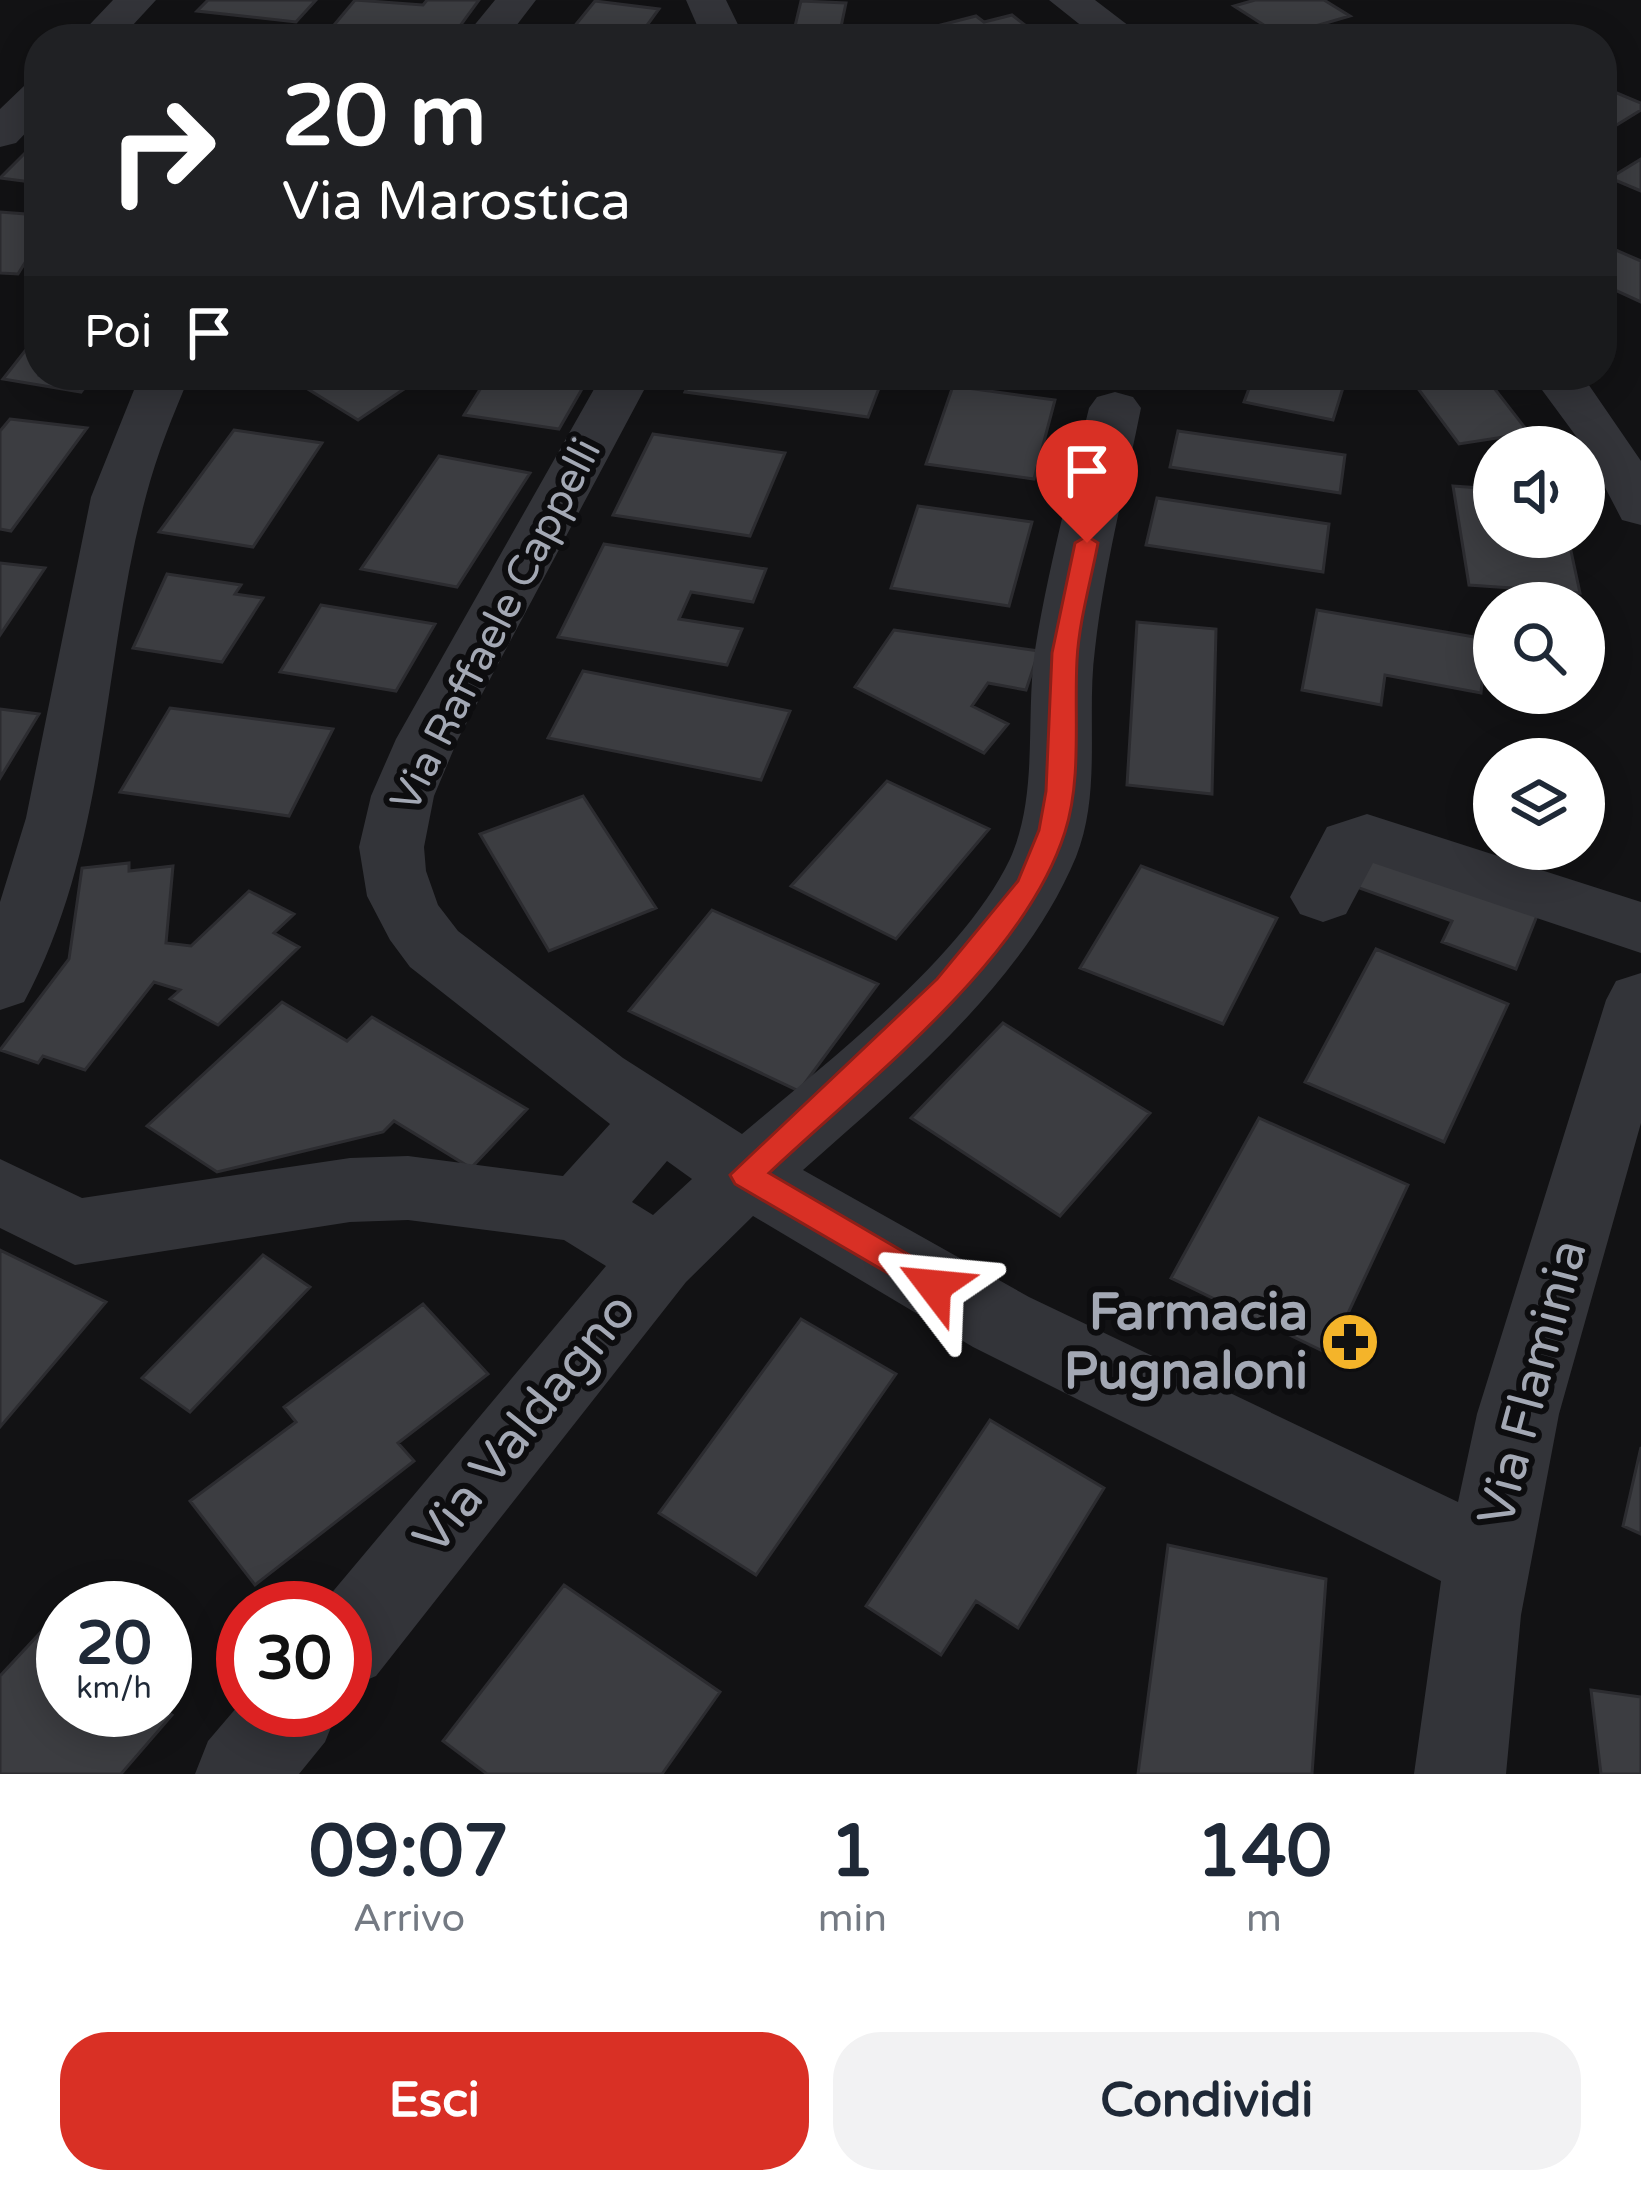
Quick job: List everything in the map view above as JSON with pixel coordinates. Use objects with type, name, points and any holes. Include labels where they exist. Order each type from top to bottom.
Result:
[{"type":"street","points":[[113,24],[136,0]]},
{"type":"street","points":[[496,24],[516,0]]},
{"type":"street","points":[[1069,0],[1103,24]]},
{"type":"street","points":[[0,134],[24,110]]},
{"type":"street","points":[[0,982],[19,945],[51,848],[110,532],[131,452],[158,390]]},
{"type":"street","name":"Via Raffaele Cappelli","points":[[619,390],[427,740],[398,802],[390,850],[397,889],[419,932],[434,949],[658,1119],[746,1175]]},
{"type":"street","points":[[1567,390],[1641,508]]},
{"type":"street","name":"Via Valdagno","points":[[372,1613],[659,1258],[947,987],[1019,904],[1053,830],[1065,653],[1114,408]]},
{"type":"street","points":[[1323,897],[1350,844],[1367,837],[1641,928]]},
{"type":"street","name":"Via Flaminia","points":[[1460,1774],[1487,1560],[1536,1344],[1625,1114],[1641,1000]]},
{"type":"street","points":[[579,1210],[658,1119]]},
{"type":"street","points":[[746,1175],[1000,1322],[1487,1560]]},
{"type":"street","points":[[0,1191],[75,1232],[350,1190],[408,1188],[579,1210],[659,1258]]},
{"type":"street","points":[[241,1774],[271,1737]]},
{"type":"building","points":[[208,0],[316,0],[296,22],[197,11]]},
{"type":"building","points":[[355,0],[423,5],[427,0],[479,0],[461,24],[335,24]]},
{"type":"building","points":[[1255,0],[1324,0],[1350,16],[1322,24],[1262,24],[1234,6]]},
{"type":"building","points":[[595,1],[659,9],[648,24],[576,24]]},
{"type":"building","points":[[801,1],[846,3],[842,24],[796,24]]},
{"type":"building","points":[[1012,15],[1024,24],[945,24],[976,16],[984,22]]},
{"type":"building","points":[[1617,93],[1641,103],[1641,110],[1617,125]]},
{"type":"building","points":[[24,154],[24,181],[0,178]]},
{"type":"building","points":[[1641,159],[1641,191],[1617,181],[1617,174]]},
{"type":"building","points":[[0,212],[24,214],[24,264],[18,274],[0,273]]},
{"type":"building","points":[[1617,251],[1641,261],[1641,302],[1617,291]]},
{"type":"building","points":[[24,352],[24,382],[3,379]]},
{"type":"building","points":[[309,390],[403,390],[358,420]]},
{"type":"building","points":[[480,390],[581,390],[559,429],[464,415]]},
{"type":"building","points":[[686,390],[878,390],[868,417]]},
{"type":"building","points":[[952,390],[1055,400],[1034,479],[926,464]]},
{"type":"building","points":[[1248,390],[1342,390],[1333,420],[1244,402]]},
{"type":"building","points":[[1419,390],[1496,390],[1524,426],[1473,426],[1473,442],[1459,444]]},
{"type":"building","points":[[10,419],[87,428],[11,531],[0,529],[0,431]]},
{"type":"building","points":[[234,430],[322,443],[253,547],[159,532]]},
{"type":"building","points":[[1178,431],[1345,455],[1340,493],[1170,467]]},
{"type":"building","points":[[653,434],[785,453],[750,536],[613,515]]},
{"type":"building","points":[[439,456],[530,473],[457,587],[361,569]]},
{"type":"building","points":[[1453,486],[1473,487],[1473,558],[1572,558],[1578,582],[1473,582],[1469,585]]},
{"type":"building","points":[[1157,498],[1329,524],[1323,572],[1146,545]]},
{"type":"building","points":[[918,506],[1032,522],[1009,606],[891,588]]},
{"type":"building","points":[[604,544],[766,569],[753,602],[691,592],[679,619],[742,629],[727,665],[558,637]]},
{"type":"building","points":[[0,563],[45,568],[0,635]]},
{"type":"building","points":[[167,574],[241,585],[235,594],[263,598],[222,662],[133,648]]},
{"type":"building","points":[[321,605],[435,624],[396,691],[280,672]]},
{"type":"building","points":[[1317,610],[1473,637],[1473,692],[1385,675],[1381,705],[1302,690]]},
{"type":"building","points":[[1137,622],[1216,629],[1212,794],[1127,785]]},
{"type":"building","points":[[894,630],[1039,651],[1026,690],[988,683],[972,706],[1008,724],[984,753],[855,687]]},
{"type":"building","points":[[583,671],[790,711],[761,780],[548,738]]},
{"type":"building","points":[[170,708],[333,729],[289,816],[120,792]]},
{"type":"building","points":[[0,709],[39,714],[0,778]]},
{"type":"building","points":[[887,781],[989,829],[896,939],[791,886]]},
{"type":"building","points":[[583,796],[656,908],[549,951],[480,834]]},
{"type":"building","points":[[1369,842],[1542,903],[1516,969],[1442,942],[1452,921],[1348,884]]},
{"type":"building","points":[[129,863],[129,871],[173,866],[166,943],[191,946],[249,891],[294,914],[274,933],[299,947],[218,1025],[170,999],[180,990],[154,982],[85,1070],[43,1056],[38,1063],[0,1050],[69,959],[82,868]]},
{"type":"building","points":[[1141,866],[1277,918],[1223,1024],[1080,968]]},
{"type":"building","points":[[712,910],[878,984],[799,1091],[629,1011]]},
{"type":"building","points":[[1376,949],[1508,1004],[1444,1142],[1305,1082]]},
{"type":"building","points":[[282,1002],[347,1041],[372,1017],[527,1109],[471,1168],[394,1121],[383,1132],[217,1172],[147,1126]]},
{"type":"building","points":[[1003,1023],[1150,1113],[1060,1216],[911,1118]]},
{"type":"building","points":[[1259,1118],[1408,1185],[1329,1354],[1171,1278]]},
{"type":"building","points":[[0,1250],[106,1302],[0,1427]]},
{"type":"building","points":[[263,1255],[310,1287],[190,1412],[142,1378]]},
{"type":"building","points":[[423,1304],[488,1374],[398,1443],[414,1461],[260,1581],[252,1581],[190,1501],[296,1422],[284,1407]]},
{"type":"building","points":[[801,1319],[896,1374],[756,1575],[659,1513]]},
{"type":"building","points":[[990,1420],[1104,1488],[1018,1628],[976,1601],[941,1655],[866,1606]]},
{"type":"building","points":[[1641,1447],[1641,1534],[1623,1526]]},
{"type":"building","points":[[1168,1545],[1326,1579],[1312,1774],[1138,1774]]},
{"type":"building","points":[[564,1585],[720,1692],[662,1774],[487,1774],[443,1741]]},
{"type":"building","points":[[36,1637],[36,1737],[153,1737],[121,1774],[0,1774],[0,1676]]},
{"type":"building","points":[[1591,1690],[1641,1697],[1641,1774],[1601,1774]]},
{"type":"place","name":"Farmacia Pugnaloni","points":[[1350,1342]]},
{"type":"route","points":[[934,1286],[746,1175],[947,987],[1019,904],[1032,881],[1053,830],[1065,653],[1087,543]]}]
